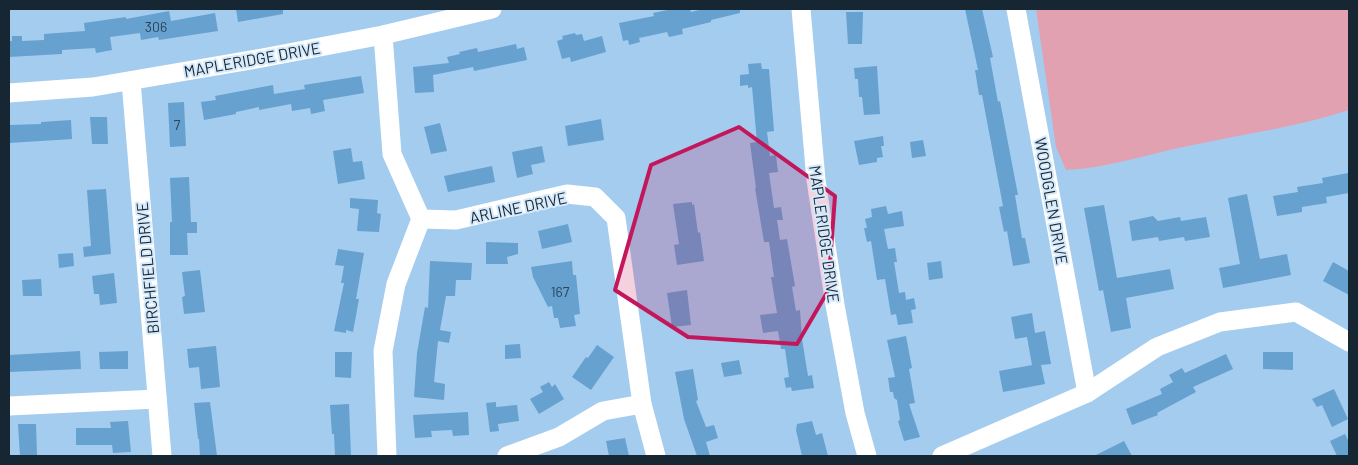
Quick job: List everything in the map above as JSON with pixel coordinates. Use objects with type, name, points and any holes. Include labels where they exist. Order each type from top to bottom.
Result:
[{"type":"street","name":"MAPLERIDGE DRIVE","points":[[9,93],[94,87],[131,81],[383,35],[492,9]]},
{"type":"street","name":"MAPLERIDGE DRIVE","points":[[800,9],[816,180],[835,305],[855,412],[867,456]]},
{"type":"street","name":"WOODGLEN DRIVE","points":[[1016,9],[1087,394]]},
{"type":"street","points":[[383,35],[392,154],[421,219],[396,284],[383,351],[387,456]]},
{"type":"street","name":"BIRCHFIELD DRIVE","points":[[131,81],[162,456]]},
{"type":"street","name":"ARLINE DRIVE","points":[[421,219],[456,220],[567,194],[595,197],[616,218],[642,404],[656,456]]},
{"type":"street","points":[[942,456],[1087,394],[1157,347],[1220,322],[1296,312],[1349,342]]},
{"type":"street","points":[[9,406],[157,398]]},
{"type":"street","points":[[507,456],[558,437],[602,411],[642,404]]},
{"type":"highlighted area","points":[[739,127],[835,196],[828,291],[797,344],[688,337],[615,290],[651,165]]},
{"type":"shaded area","points":[[1036,9],[1349,9],[1349,110],[1291,126],[1177,148],[1114,163],[1066,170],[1056,147]]},
{"type":"building","points":[[236,9],[283,9],[283,14],[238,22]]},
{"type":"building","points":[[672,9],[690,9],[691,12],[703,9],[740,9],[740,13],[682,29],[683,34],[669,37],[667,32],[639,38],[640,42],[629,45],[628,40],[623,41],[619,23],[654,16],[653,13]]},
{"type":"building","points":[[965,9],[982,9],[993,57],[990,58],[998,102],[1000,101],[1018,195],[1015,195],[1022,238],[1025,238],[1030,263],[1013,266],[1007,231],[1004,232],[999,207],[1003,206],[982,95],[979,95],[975,70],[978,70]]},
{"type":"building","points":[[169,11],[171,21],[215,13],[218,31],[159,40],[158,37],[141,40],[140,33],[110,37],[112,50],[96,53],[95,48],[62,50],[62,54],[9,57],[9,41],[12,41],[12,36],[22,36],[22,41],[44,40],[44,34],[85,31],[84,23],[126,17],[126,19]]},
{"type":"building","points":[[846,12],[863,12],[862,44],[848,44]]},
{"type":"building","points":[[575,33],[576,35],[582,34],[584,41],[602,36],[606,52],[571,62],[570,57],[562,59],[557,41],[563,39],[562,36]]},
{"type":"building","points":[[516,44],[517,49],[524,47],[527,60],[474,71],[473,67],[433,75],[434,92],[415,93],[413,67],[449,63],[447,57],[460,54],[459,52],[477,48],[478,52]]},
{"type":"building","points":[[761,63],[762,69],[769,69],[774,131],[767,132],[770,156],[776,155],[778,172],[769,173],[774,208],[781,207],[783,220],[777,220],[780,240],[787,239],[795,286],[792,287],[796,311],[800,310],[802,339],[808,376],[812,375],[814,388],[792,391],[791,387],[786,388],[784,378],[789,377],[785,349],[781,349],[778,331],[763,333],[760,315],[777,313],[771,277],[774,277],[769,242],[764,242],[755,188],[750,143],[757,142],[752,87],[748,88],[748,85],[740,86],[740,75],[749,74],[748,64]]},
{"type":"building","points":[[877,66],[880,114],[864,115],[862,97],[859,97],[858,79],[855,79],[854,68]]},
{"type":"building","points":[[361,76],[364,93],[323,100],[325,111],[311,114],[310,108],[292,111],[291,104],[259,110],[259,107],[236,112],[236,114],[204,120],[201,102],[216,100],[215,96],[273,85],[274,94],[305,89],[304,85]]},
{"type":"building","points":[[184,102],[186,146],[170,147],[168,103]]},
{"type":"building","points":[[90,117],[107,117],[108,144],[92,144]]},
{"type":"building","points":[[601,119],[604,140],[568,146],[565,126]]},
{"type":"building","points":[[71,120],[72,139],[9,143],[9,125],[41,124],[41,122]]},
{"type":"building","points":[[440,123],[447,151],[431,154],[424,127]]},
{"type":"building","points":[[883,136],[884,146],[881,146],[883,157],[877,158],[877,162],[859,165],[854,141]]},
{"type":"building","points":[[923,140],[926,156],[912,158],[910,142]]},
{"type":"building","points":[[542,146],[545,162],[531,165],[533,174],[517,178],[512,152]]},
{"type":"building","points":[[351,148],[353,162],[362,161],[365,179],[338,184],[333,151]]},
{"type":"building","points":[[492,166],[495,182],[448,192],[444,176]]},
{"type":"building","points":[[1348,173],[1349,193],[1326,197],[1327,203],[1302,207],[1302,212],[1277,216],[1273,196],[1298,192],[1297,187],[1323,183],[1322,178]]},
{"type":"building","points":[[189,177],[191,222],[197,222],[197,233],[187,233],[188,255],[170,255],[170,222],[172,222],[170,178]]},
{"type":"building","points":[[106,189],[111,254],[84,257],[83,247],[91,246],[87,190]]},
{"type":"building","points":[[1247,194],[1260,259],[1287,254],[1291,275],[1223,288],[1219,268],[1240,264],[1228,198]]},
{"type":"building","points":[[350,198],[378,200],[377,213],[381,214],[379,232],[357,231],[359,209],[350,208]]},
{"type":"building","points":[[692,202],[692,205],[694,204],[698,233],[700,232],[704,261],[677,265],[674,245],[679,244],[673,204]]},
{"type":"building","points":[[1104,205],[1117,278],[1170,269],[1174,289],[1126,298],[1131,328],[1111,332],[1103,290],[1099,291],[1084,208]]},
{"type":"building","points":[[886,206],[888,214],[902,211],[904,226],[884,229],[888,249],[895,248],[897,262],[894,262],[899,293],[905,292],[906,300],[914,298],[916,309],[911,310],[913,323],[898,325],[896,314],[891,315],[885,279],[877,280],[871,241],[867,242],[864,228],[867,228],[865,219],[872,217],[871,209]]},
{"type":"building","points":[[1153,216],[1158,221],[1180,217],[1181,221],[1206,217],[1210,237],[1185,241],[1184,237],[1159,241],[1158,237],[1132,241],[1129,221]]},
{"type":"building","points":[[568,224],[572,242],[542,249],[538,231]]},
{"type":"building","points":[[486,242],[518,243],[518,254],[507,257],[508,264],[486,264]]},
{"type":"building","points":[[338,249],[364,253],[356,299],[359,299],[353,332],[346,330],[346,333],[334,331],[344,283],[341,283],[344,266],[335,265]]},
{"type":"building","points":[[73,253],[74,266],[59,268],[58,254]]},
{"type":"building","points":[[430,261],[472,263],[471,280],[456,280],[455,296],[446,296],[440,330],[451,332],[449,343],[438,341],[434,382],[445,384],[444,400],[414,397],[417,353],[425,307],[428,308]]},
{"type":"building","points":[[572,261],[573,275],[576,275],[580,314],[574,315],[576,326],[560,328],[558,318],[554,318],[552,306],[548,307],[533,277],[531,267]]},
{"type":"building","points":[[941,261],[943,278],[929,280],[927,263]]},
{"type":"building","points":[[1333,262],[1349,271],[1349,295],[1323,281]]},
{"type":"building","points":[[200,270],[205,312],[184,314],[182,297],[185,296],[182,272]]},
{"type":"building","points":[[114,273],[117,303],[100,305],[99,294],[94,294],[92,276]]},
{"type":"building","points":[[41,279],[42,296],[23,296],[22,280]]},
{"type":"building","points":[[687,290],[691,325],[672,327],[667,293]]},
{"type":"building","points":[[1032,313],[1035,333],[1045,331],[1051,364],[1041,365],[1045,384],[1003,392],[999,371],[1032,365],[1027,337],[1015,339],[1011,317]]},
{"type":"building","points":[[906,336],[912,368],[909,369],[915,403],[909,404],[920,437],[904,441],[898,421],[900,420],[897,400],[894,398],[893,392],[890,392],[888,378],[895,377],[887,340]]},
{"type":"building","points":[[520,344],[521,358],[505,359],[505,345]]},
{"type":"building","points":[[597,345],[614,357],[591,390],[572,377]]},
{"type":"building","points":[[216,346],[220,387],[201,389],[199,367],[189,368],[187,349]]},
{"type":"building","points":[[80,351],[81,369],[9,372],[9,355]]},
{"type":"building","points":[[128,351],[128,369],[100,369],[99,352]]},
{"type":"building","points":[[335,352],[352,352],[351,378],[335,377]]},
{"type":"building","points":[[1263,352],[1293,352],[1293,370],[1263,369]]},
{"type":"building","points":[[1226,354],[1233,369],[1193,387],[1196,392],[1157,413],[1158,415],[1132,425],[1126,409],[1162,394],[1160,389],[1173,382],[1169,375],[1182,368],[1185,373]]},
{"type":"building","points":[[739,360],[742,374],[724,377],[721,363]]},
{"type":"building","points":[[693,369],[698,400],[696,401],[706,427],[714,425],[718,438],[706,442],[710,456],[697,456],[684,419],[675,372]]},
{"type":"building","points":[[549,382],[552,387],[555,384],[564,399],[539,414],[530,399],[543,392],[540,387]]},
{"type":"building","points":[[1334,389],[1348,419],[1332,427],[1322,405],[1317,407],[1312,399]]},
{"type":"building","points":[[210,402],[217,456],[200,456],[194,403]]},
{"type":"building","points":[[496,402],[496,407],[517,405],[519,421],[498,424],[499,431],[490,432],[486,403]]},
{"type":"building","points":[[349,404],[351,456],[335,456],[330,405]]},
{"type":"building","points":[[468,412],[469,435],[453,436],[452,430],[431,431],[432,437],[415,438],[413,415]]},
{"type":"building","points":[[128,421],[131,452],[113,453],[112,445],[76,445],[76,428],[111,428],[110,422]]},
{"type":"building","points":[[812,421],[816,435],[822,433],[828,456],[802,456],[796,430],[797,424]]},
{"type":"building","points":[[18,424],[36,424],[37,456],[20,456]]},
{"type":"building","points":[[1345,434],[1349,442],[1349,456],[1337,456],[1330,441]]},
{"type":"building","points":[[625,438],[629,456],[609,456],[606,441]]},
{"type":"building","points":[[1124,441],[1132,456],[1094,456]]}]
